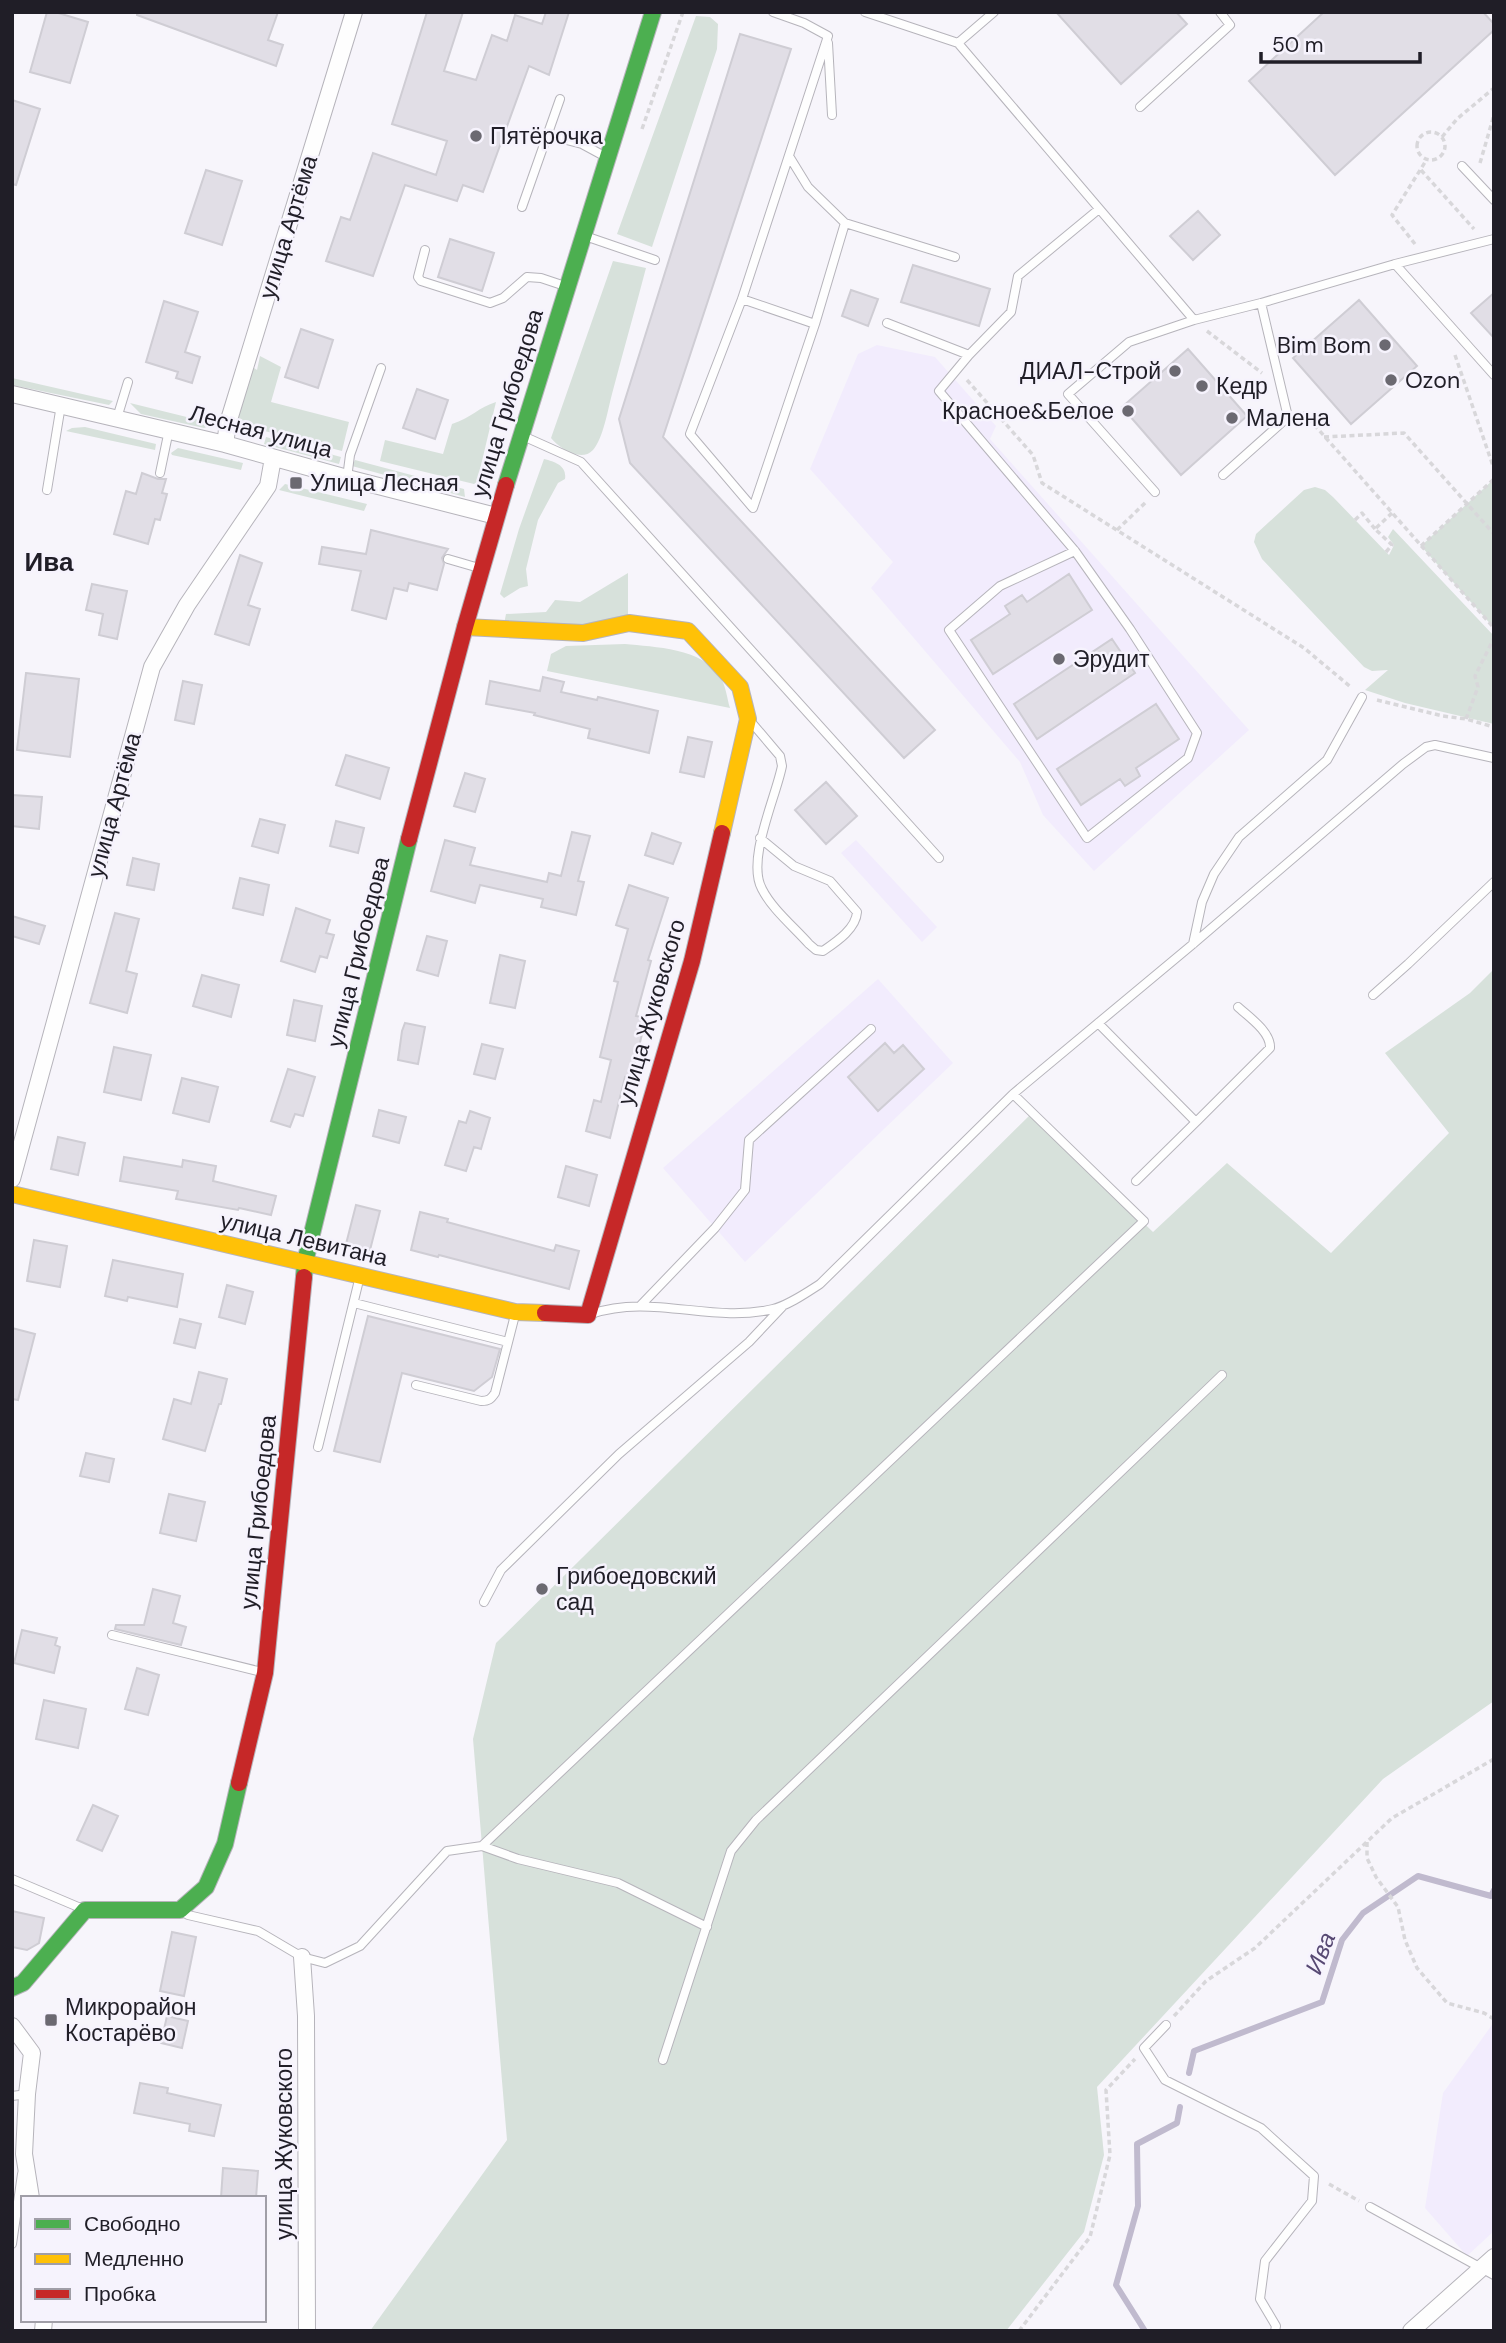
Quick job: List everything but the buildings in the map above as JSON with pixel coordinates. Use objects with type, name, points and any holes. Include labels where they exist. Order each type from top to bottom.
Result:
[{"type":"street","name":"улица Артёма","points":[[225,444],[235,399],[354,12]]},
{"type":"street","name":"улица Грибоедова","points":[[180,1910],[206,1887],[225,1844],[265,1673],[305,1262],[393,899],[465,627],[520,434],[653,12]]},
{"type":"street","name":"Лесная улица","points":[[12,394],[225,444],[496,516]]},
{"type":"street","name":"улица Артёма","points":[[12,1179],[152,667],[187,605],[268,486],[274,457]]},
{"type":"street","points":[[465,627],[583,633],[629,623],[688,631],[740,687],[748,719]]},
{"type":"street","name":"улица Жуковского","points":[[588,1315],[692,961],[748,719]]},
{"type":"street","name":"улица Левитана","points":[[12,1194],[515,1312],[588,1315]]},
{"type":"street","points":[[12,1988],[23,1983],[85,1910],[180,1910]]},
{"type":"street","name":"улица Жуковского","points":[[302,1957],[306,2016],[307,2331]]},
{"type":"street","points":[[12,2026],[32,2053],[19,2095],[31,2196]]},
{"type":"street","points":[[1411,2331],[1487,2272],[1494,2256]]},
{"type":"lane","points":[[773,12],[804,23],[828,36]]},
{"type":"lane","points":[[865,12],[957,43],[1194,320]]},
{"type":"lane","points":[[957,43],[994,12]]},
{"type":"lane","points":[[1140,107],[1230,25],[1220,12]]},
{"type":"lane","points":[[828,36],[832,116]]},
{"type":"lane","points":[[828,36],[741,299],[690,434],[753,508],[815,324],[845,223]]},
{"type":"lane","points":[[522,206],[560,99]]},
{"type":"lane","points":[[547,135],[582,144],[606,157]]},
{"type":"lane","points":[[789,156],[808,187],[845,223],[955,257]]},
{"type":"lane","points":[[1462,166],[1494,200]]},
{"type":"lane","points":[[1075,551],[1000,586],[949,630],[1087,838],[1188,758],[1197,733],[1130,629],[1075,551],[939,391],[1011,312],[1018,276],[1099,209]]},
{"type":"lane","points":[[584,236],[655,260]]},
{"type":"lane","points":[[1156,492],[1068,394],[1129,342],[1194,320],[1489,240]]},
{"type":"lane","points":[[425,250],[418,277],[421,281],[483,302],[497,302],[527,277],[541,278],[568,287]]},
{"type":"lane","points":[[1395,264],[1494,375]]},
{"type":"lane","points":[[741,299],[815,324]]},
{"type":"lane","points":[[1223,475],[1289,417],[1261,303]]},
{"type":"lane","points":[[887,323],[970,355]]},
{"type":"lane","points":[[346,478],[350,455],[381,368]]},
{"type":"lane","points":[[117,418],[128,382]]},
{"type":"lane","points":[[47,490],[61,405]]},
{"type":"lane","points":[[160,473],[169,430]]},
{"type":"lane","points":[[520,434],[581,462],[939,858]]},
{"type":"lane","points":[[449,559],[482,569]]},
{"type":"lane","points":[[1193,944],[1202,902],[1220,864],[1240,837],[1327,760],[1363,697]]},
{"type":"lane","points":[[748,719],[780,756],[782,766],[760,838],[760,887],[809,944],[816,950],[823,951],[850,928],[856,920],[857,912],[830,881],[794,866],[760,838]]},
{"type":"lane","points":[[588,1315],[611,1307],[641,1305],[718,1313],[773,1309],[820,1284],[1013,1094],[1426,747],[1435,745],[1494,758]]},
{"type":"lane","points":[[1373,995],[1494,882]]},
{"type":"lane","points":[[1136,1181],[1270,1048],[1266,1034],[1238,1007]]},
{"type":"lane","points":[[1098,1023],[1196,1122]]},
{"type":"lane","points":[[641,1305],[715,1228],[745,1190],[749,1140],[871,1029]]},
{"type":"lane","points":[[482,1846],[1144,1221],[1013,1094]]},
{"type":"lane","points":[[318,1447],[360,1276]]},
{"type":"lane","points":[[354,1303],[508,1342]]},
{"type":"lane","points":[[484,1601],[501,1570],[511,1560],[619,1454],[749,1342],[785,1303]]},
{"type":"lane","points":[[416,1385],[487,1401],[495,1393],[515,1312]]},
{"type":"lane","points":[[663,2060],[730,1852],[756,1820],[1222,1375]]},
{"type":"lane","points":[[112,1635],[265,1673]]},
{"type":"lane","points":[[180,1910],[188,1915],[258,1931],[302,1957],[326,1963],[360,1945],[447,1852],[482,1846],[518,1859],[618,1883],[707,1927]]},
{"type":"lane","points":[[12,1878],[85,1910]]},
{"type":"lane","points":[[1166,2025],[1144,2048],[1165,2080],[1261,2128],[1314,2176],[1312,2201],[1265,2261],[1260,2299],[1276,2326],[1276,2331]]},
{"type":"lane","points":[[12,2245],[24,2154]]},
{"type":"lane","points":[[1370,2207],[1487,2272]]},
{"type":"path","points":[[1442,138],[1457,119],[1494,88]]},
{"type":"path","points":[[1475,181],[1494,115]]},
{"type":"path","points":[[1430,132],[1442,138],[1445,146],[1436,159],[1427,159],[1417,150],[1421,136],[1430,132]]},
{"type":"path","points":[[1426,256],[1392,215],[1427,159]]},
{"type":"path","points":[[1420,170],[1489,240]]},
{"type":"path","points":[[1194,320],[1282,388],[1494,628]]},
{"type":"path","points":[[1455,355],[1494,469]]},
{"type":"path","points":[[967,380],[1034,455],[1042,483],[1304,648],[1363,697],[1494,727]]},
{"type":"path","points":[[1324,437],[1404,433],[1494,534]]},
{"type":"path","points":[[1421,546],[1494,480]]},
{"type":"path","points":[[1117,530],[1156,492]]},
{"type":"path","points":[[1355,520],[1362,513],[1392,545],[1386,552]]},
{"type":"path","points":[[1375,528],[1392,513]]},
{"type":"path","points":[[1466,719],[1478,688],[1475,676],[1494,638]]},
{"type":"path","points":[[1166,2025],[1206,1981],[1255,1948],[1392,1818],[1494,1759]]},
{"type":"path","points":[[1367,1842],[1367,1858],[1376,1877],[1398,1907],[1405,1940],[1417,1968],[1447,2003],[1484,2013],[1494,2019]]},
{"type":"path","points":[[1019,2331],[1090,2237],[1110,2154],[1106,2090],[1144,2048]]},
{"type":"path","points":[[1314,2176],[1370,2207]]},
{"type":"shaded area","points":[[696,16],[710,17],[718,24],[717,49],[652,247],[617,234]]},
{"type":"shaded area","points":[[613,261],[646,268],[597,445],[588,454],[577,455],[565,450],[551,438]]},
{"type":"shaded area","name":"Эрудит","points":[[877,345],[935,357],[996,426],[990,439],[1249,730],[1094,871],[1043,815],[1020,762],[871,588],[893,562],[810,469],[858,354]]},
{"type":"shaded area","points":[[260,356],[281,367],[271,402],[349,422],[342,451],[238,424],[237,418],[251,366],[257,370]]},
{"type":"shaded area","points":[[12,378],[113,401],[109,405],[12,385]]},
{"type":"shaded area","points":[[496,402],[477,482],[474,484],[380,461],[385,440],[443,454],[452,424]]},
{"type":"shaded area","points":[[130,403],[215,424],[204,428],[141,414]]},
{"type":"shaded area","points":[[85,427],[156,444],[155,450],[66,431]]},
{"type":"shaded area","points":[[266,437],[341,457],[339,464],[264,444]]},
{"type":"shaded area","points":[[178,448],[243,463],[241,470],[172,455]]},
{"type":"shaded area","points":[[544,459],[562,468],[565,479],[558,483],[538,520],[526,569],[528,586],[504,598],[500,594]]},
{"type":"shaded area","points":[[355,460],[464,489],[465,497],[352,466]]},
{"type":"shaded area","points":[[1494,479],[1494,628],[1421,546]]},
{"type":"shaded area","points":[[285,484],[367,504],[364,511],[279,490]]},
{"type":"shaded area","points":[[1315,487],[1325,490],[1333,497],[1389,555],[1394,545],[1388,537],[1393,529],[1494,636],[1494,724],[1405,703],[1365,690],[1388,670],[1372,671],[1364,667],[1262,559],[1254,542],[1256,534],[1304,490]]},
{"type":"shaded area","points":[[628,573],[628,616],[606,625],[504,624],[506,614],[546,612],[555,600],[580,602]]},
{"type":"shaded area","points":[[625,644],[663,648],[702,660],[712,667],[722,680],[730,708],[547,671],[551,654],[566,646]]},
{"type":"shaded area","points":[[856,840],[937,927],[922,942],[841,853]]},
{"type":"shaded area","points":[[1494,969],[1494,1701],[1383,1779],[1097,2087],[1104,2155],[1084,2232],[1006,2331],[370,2331],[507,2140],[473,1739],[496,1643],[1031,1114],[1153,1232],[1227,1163],[1331,1253],[1449,1133],[1385,1053],[1470,993]]},
{"type":"shaded area","points":[[878,979],[953,1063],[745,1262],[663,1168]]},
{"type":"shaded area","points":[[1494,2022],[1494,2231],[1467,2256],[1425,2208],[1443,2093]]},
{"type":"waterway","name":"Ива","points":[[1189,2073],[1194,2051],[1322,2002],[1342,1940],[1363,1913],[1418,1876],[1491,1896],[1494,1890]]},
{"type":"waterway","name":"Ива","points":[[1145,2331],[1116,2285],[1138,2206],[1137,2144],[1177,2123],[1180,2107]]},
{"type":"traffic: fast","points":[[506,485],[653,12]]},
{"type":"traffic: fast","points":[[304,1277],[305,1262],[409,839]]},
{"type":"traffic: fast","points":[[12,1988],[23,1983],[85,1910],[180,1910],[206,1887],[225,1844],[239,1783]]},
{"type":"traffic: slow","points":[[465,627],[583,633],[629,623],[688,631],[740,687],[748,719],[722,833]]},
{"type":"traffic: slow","points":[[12,1194],[515,1312],[545,1313]]},
{"type":"traffic: jam","points":[[409,839],[506,485]]},
{"type":"traffic: jam","points":[[545,1313],[588,1315],[692,961],[722,833]]},
{"type":"traffic: jam","points":[[239,1783],[265,1673],[304,1277]]},
{"type":"place","name":"Пятёрочка","points":[[476,136]]},
{"type":"place","name":"Bim Bom","points":[[1385,345]]},
{"type":"place","name":"ДИАЛ-Строй","points":[[1175,371]]},
{"type":"place","name":"Ozon","points":[[1391,380]]},
{"type":"place","name":"Кедр","points":[[1202,386]]},
{"type":"place","name":"Красное&Белое","points":[[1128,411]]},
{"type":"place","name":"Малена","points":[[1232,418]]},
{"type":"place","name":"Улица Лесная","points":[[296,483]]},
{"type":"place","name":"Эрудит","points":[[1059,659]]},
{"type":"place","name":"Грибоедовский сад","points":[[542,1589]]},
{"type":"place","name":"Микрорайон Костарёво","points":[[51,2020]]},
{"type":"district","name":"Ива","points":[[49,562]]}]
